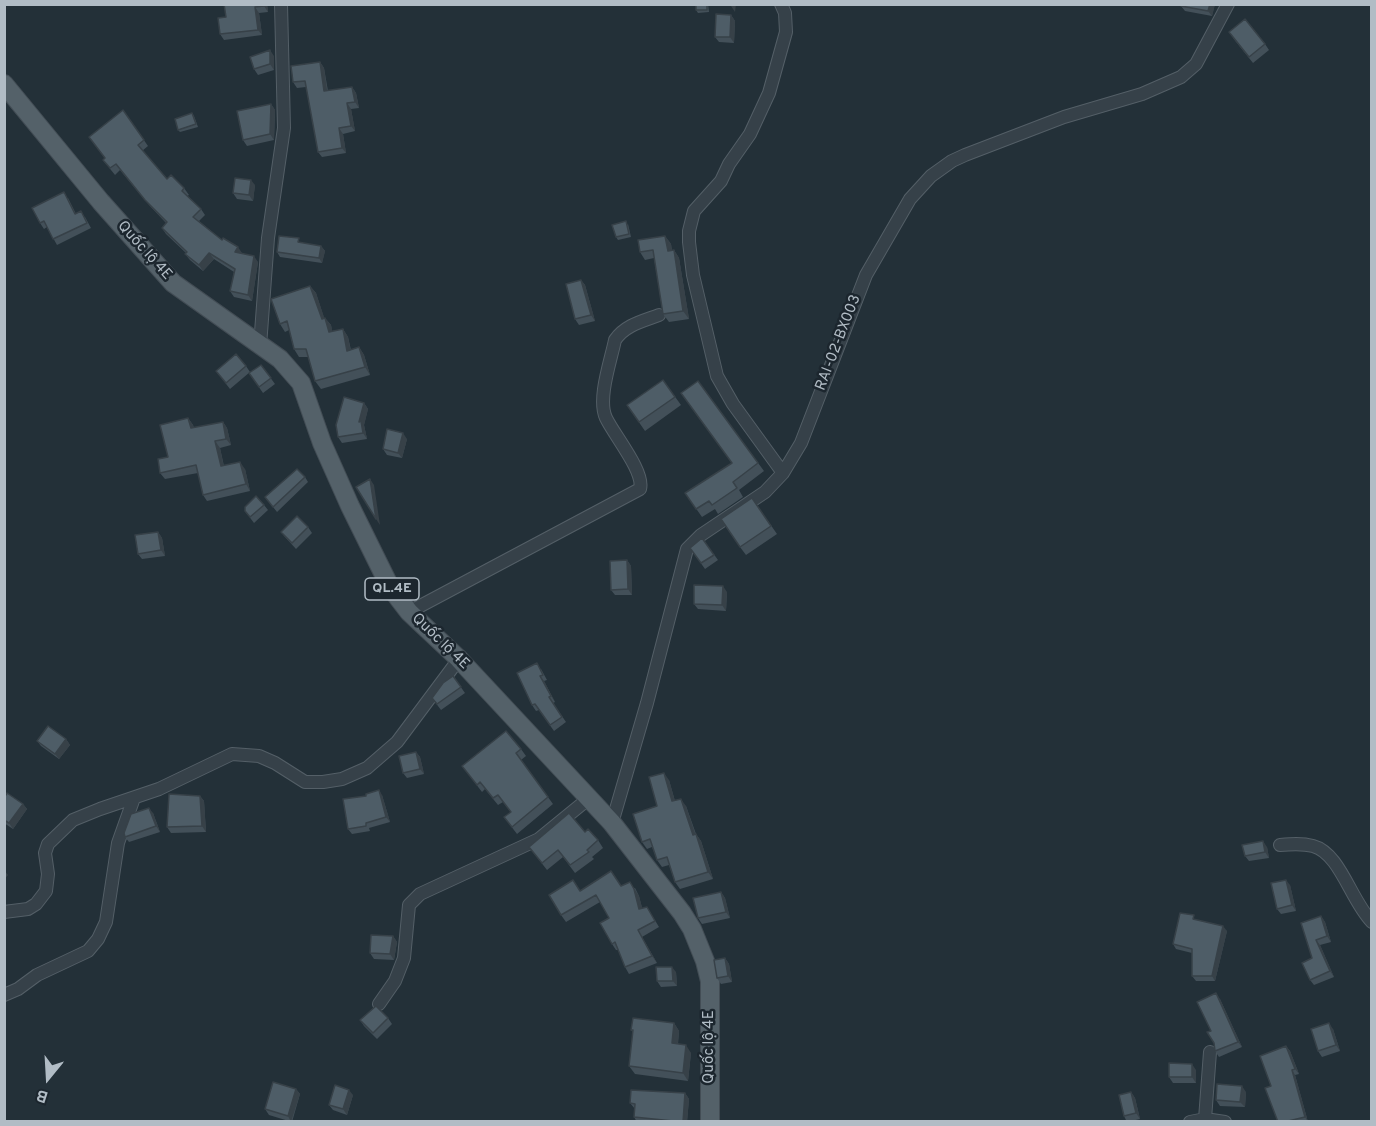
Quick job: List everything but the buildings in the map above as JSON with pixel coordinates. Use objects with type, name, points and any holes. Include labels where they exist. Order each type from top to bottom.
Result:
[{"type":"main road","name":"Quốc lộ 4E","points":[[4,84],[101,202],[165,275],[195,301],[280,359],[301,383],[322,443],[389,585],[409,612],[459,659],[612,823],[682,912],[692,929],[705,961],[710,981],[710,1122]]},
{"type":"street","points":[[260,345],[268,238],[284,128],[281,4]]},
{"type":"street","points":[[781,4],[785,13],[786,32],[770,93],[750,134],[729,164],[721,182],[694,211],[689,242],[693,275],[717,376],[733,404],[783,473]]},
{"type":"street","name":"RAI-02-BX003","points":[[612,823],[647,703],[682,559],[687,549],[701,535],[765,492],[783,473],[801,443],[866,275],[910,199],[922,185],[952,161],[965,155],[1064,117],[1142,94],[1181,77],[1196,64],[1228,4]]},
{"type":"street","points":[[409,612],[640,489],[642,483],[638,472],[606,419],[602,408],[615,340],[621,332],[634,324],[659,315]]},
{"type":"street","points":[[4,912],[28,909],[36,904],[45,891],[48,874],[45,853],[48,844],[73,820],[159,789],[232,754],[246,753],[259,756],[285,768],[305,782],[342,779],[367,768],[397,742],[459,659]]},
{"type":"street","points":[[4,995],[18,989],[37,975],[88,951],[98,939],[106,922],[118,843],[134,798]]},
{"type":"street","points":[[379,1004],[395,981],[404,958],[410,905],[420,894],[539,839],[588,799]]},
{"type":"street","points":[[1280,845],[1315,846],[1328,854],[1371,922]]},
{"type":"street","points":[[1205,1119],[1210,1052]]},
{"type":"street","points":[[1190,1122],[1205,1119],[1225,1122]]}]
